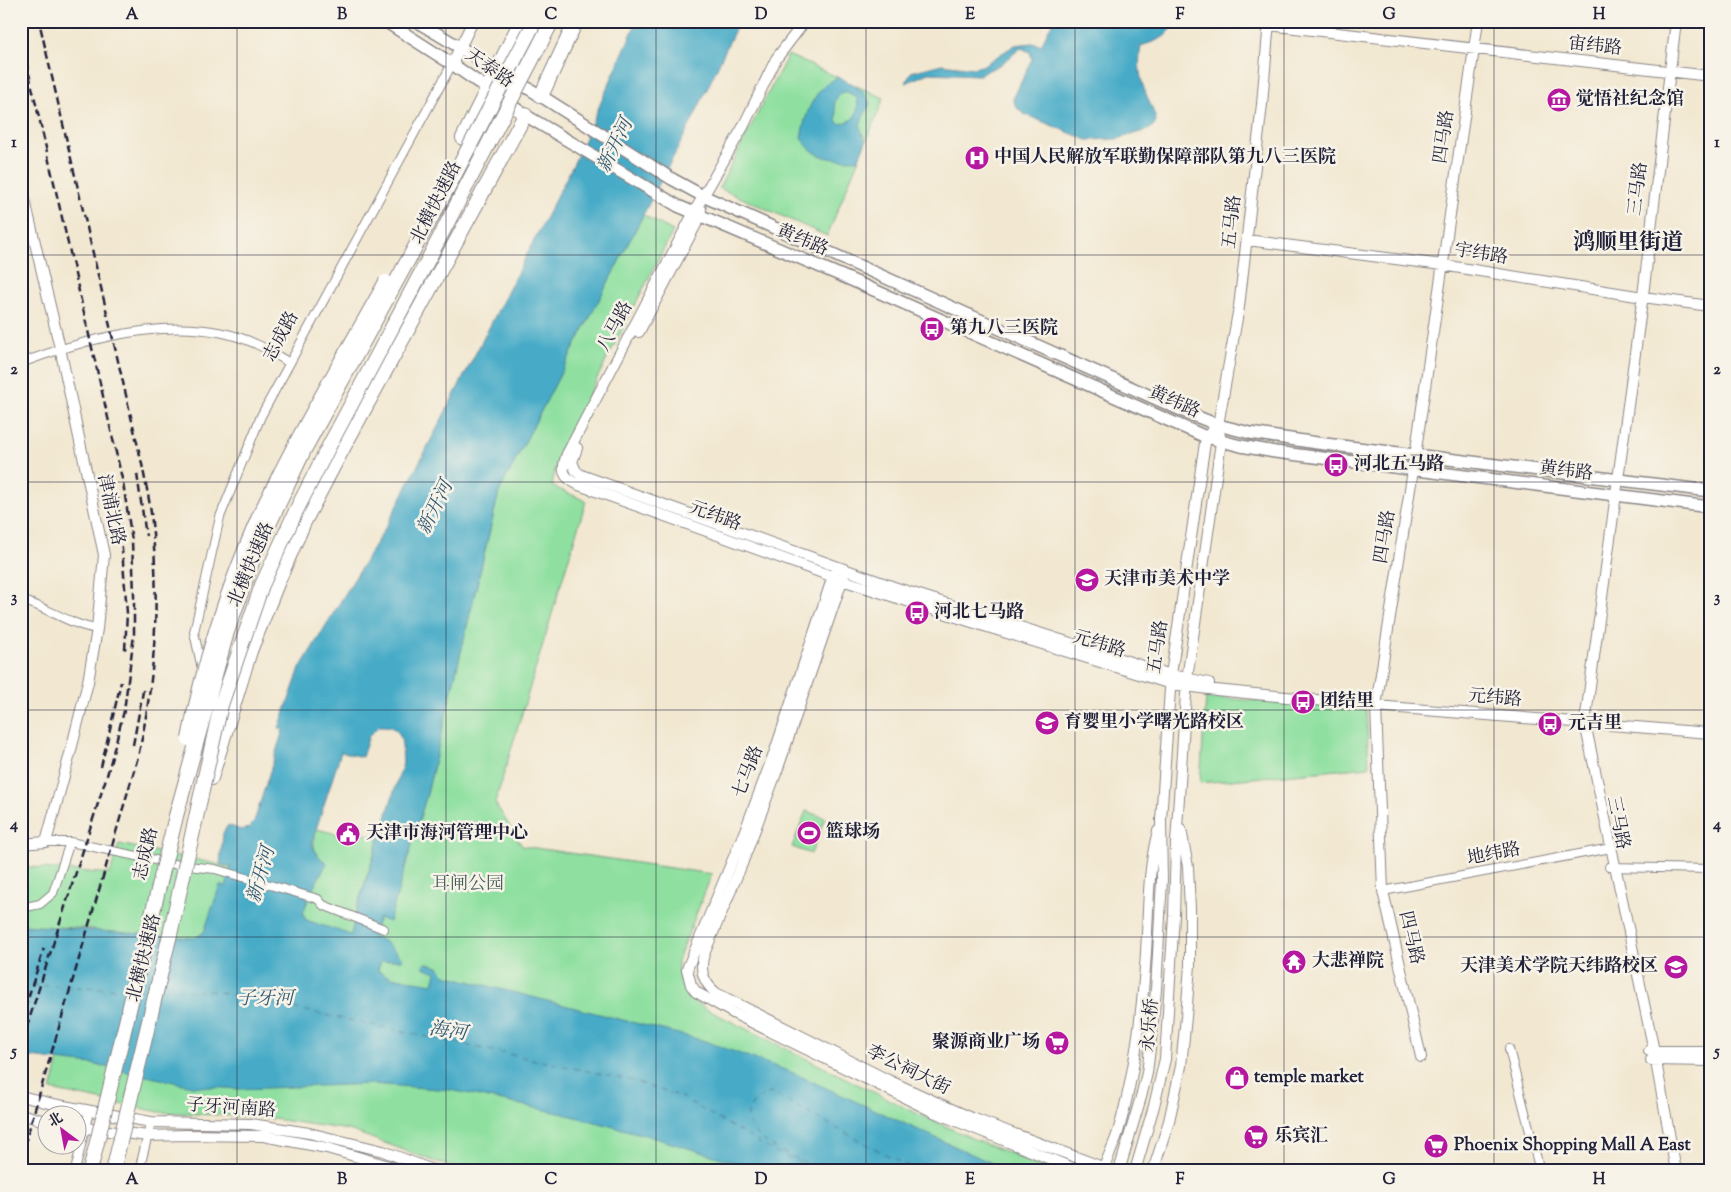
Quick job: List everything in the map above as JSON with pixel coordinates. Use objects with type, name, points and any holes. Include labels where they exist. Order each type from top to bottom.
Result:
[{"type":"highway","points":[[176,816],[197,695],[233,580],[258,518],[317,402],[408,243],[521,21]]},
{"type":"highway","name":"北横快速路","points":[[242,589],[255,554],[304,450],[450,184],[534,21]]},
{"type":"highway","name":"北横快速路","points":[[113,1171],[192,841],[222,704],[262,585],[296,510],[552,21]]},
{"type":"highway","points":[[541,96],[576,21]]},
{"type":"highway","points":[[192,841],[250,651],[304,522],[525,115]]},
{"type":"highway","name":"志成路","points":[[90,1171],[176,816],[214,677],[242,589]]},
{"type":"main road","name":"天泰路","points":[[385,21],[452,64],[525,115],[661,197]]},
{"type":"main road","name":"天泰路","points":[[416,21],[541,96],[672,179]]},
{"type":"main road","name":"黄纬路","points":[[672,179],[703,196],[1188,414],[1218,425],[1250,433],[1710,491]]},
{"type":"main road","name":"黄纬路","points":[[661,197],[697,215],[1221,442],[1274,452],[1710,507]]},
{"type":"street","name":"志成路","points":[[179,865],[214,709],[198,655],[194,632],[220,517],[261,416],[452,64],[473,21]]},
{"type":"street","name":"八马路","points":[[573,467],[573,457],[576,450],[697,215],[703,196],[743,127],[776,59],[805,21]]},
{"type":"street","name":"四马路","points":[[1421,1057],[1383,891],[1376,703],[1413,470],[1478,21]]},
{"type":"street","name":"三马路","points":[[1676,21],[1643,297],[1614,496],[1586,718],[1608,848],[1676,1171]]},
{"type":"street","name":"宙纬路","points":[[1269,23],[1474,50],[1710,76]]},
{"type":"street","name":"五马路","points":[[1176,879],[1186,683],[1221,442],[1218,425],[1239,307],[1262,104],[1269,23]]},
{"type":"street","name":"津浦北路","points":[[21,184],[24,206],[60,348],[104,555],[97,629],[88,682],[46,842]]},
{"type":"street","name":"八马路","points":[[564,475],[563,468],[568,454],[697,215]]},
{"type":"street","name":"宇纬路","points":[[1247,240],[1442,266],[1710,306]]},
{"type":"street","points":[[21,363],[60,348],[139,331],[187,327],[223,333],[256,343],[290,363]]},
{"type":"street","points":[[1206,437],[1218,425]]},
{"type":"street","name":"五马路","points":[[1162,880],[1161,820],[1171,680],[1206,437]]},
{"type":"street","name":"元纬路","points":[[573,467],[581,474],[839,573]]},
{"type":"street","name":"元纬路","points":[[564,475],[579,485],[839,573],[1171,680],[1376,703],[1710,729]]},
{"type":"street","name":"七马路","points":[[703,976],[701,964],[704,954],[742,864],[778,768],[839,573]]},
{"type":"street","name":"七马路","points":[[690,985],[687,969],[775,751],[839,573]]},
{"type":"street","points":[[21,600],[87,627],[97,629]]},
{"type":"street","name":"元纬路","points":[[1586,718],[1710,733]]},
{"type":"street","points":[[1106,1170],[1136,1054],[1145,966],[1149,878],[1152,851],[1161,820]]},
{"type":"street","points":[[1153,1171],[1169,1121],[1181,1066],[1190,965],[1188,867],[1178,820]]},
{"type":"street","points":[[21,908],[40,904],[54,892],[70,842]]},
{"type":"street","points":[[21,844],[70,842],[179,865],[215,869],[318,900],[350,916],[381,928]]},
{"type":"street","name":"地纬路","points":[[1383,891],[1608,848]]},
{"type":"street","points":[[1612,867],[1710,869]]},
{"type":"street","name":"永乐桥","points":[[1135,1171],[1154,1106],[1165,1059],[1176,879]]},
{"type":"street","name":"永乐桥","points":[[1119,1171],[1146,1073],[1156,990],[1162,880]]},
{"type":"street","name":"李公祠大街","points":[[703,976],[707,984],[716,993],[909,1090],[972,1118],[1106,1170]]},
{"type":"street","name":"李公祠大街","points":[[690,985],[704,998],[726,1010],[903,1098],[968,1127],[1080,1171]]},
{"type":"street","points":[[1509,1049],[1540,1171]]},
{"type":"street","points":[[1652,1055],[1710,1052]]},
{"type":"street","name":"三马路","points":[[1652,1055],[1671,1171]]},
{"type":"street","points":[[1652,1055],[1710,1061]]},
{"type":"street","name":"子牙河南路","points":[[21,1096],[53,1104],[151,1122],[252,1124],[309,1133],[383,1151],[436,1171]]},
{"type":"street","points":[[21,1114],[38,1119]]},
{"type":"street","points":[[138,1171],[151,1122]]},
{"type":"street","name":"子牙河南路","points":[[88,1129],[148,1136],[263,1136],[327,1148],[406,1171]]},
{"type":"street","points":[[75,1171],[77,1154]]},
{"type":"green space","points":[[788,55],[884,98],[827,236],[719,188]]},
{"type":"green space","name":"耳闸公园","points":[[643,215],[673,231],[558,454],[552,486],[586,501],[495,803],[522,846],[712,874],[678,960],[680,981],[690,999],[708,1010],[914,1112],[985,1144],[1059,1171],[472,1171],[445,1165],[349,1130],[260,1117],[159,1112],[51,1090],[95,929],[21,925],[21,866],[110,874],[119,844],[213,863],[311,892],[319,857],[314,844],[317,829],[341,835],[346,827],[379,839],[356,910],[427,794],[499,492]]},
{"type":"green space","points":[[1206,697],[1366,709],[1369,767],[1200,783]]},
{"type":"green space","name":"篮球场","points":[[806,811],[825,818],[811,854],[792,847]]},
{"type":"water","name":"子牙河","points":[[637,21],[739,21],[693,119],[499,492],[427,794],[389,922],[379,918],[372,936],[384,941],[402,960],[381,961],[378,971],[390,977],[433,984],[436,972],[423,967],[425,963],[439,967],[445,975],[702,1040],[791,1072],[1009,1171],[753,1171],[734,1162],[645,1135],[564,1114],[451,1090],[372,1084],[240,1089],[192,1086],[92,1064],[21,1056],[21,925],[195,938],[204,932],[220,885],[226,887],[231,867],[220,864],[223,833],[228,825],[241,830],[249,828],[254,822],[283,730],[279,728],[300,668],[387,525],[574,163]],"holes":[[[379,726],[388,727],[398,732],[402,743],[403,763],[355,915],[351,935],[306,920],[303,913],[311,892],[327,863],[317,854],[312,842],[341,752],[362,757],[369,736]]]},
{"type":"water","points":[[1053,21],[1174,21],[1166,35],[1141,46],[1140,74],[1156,123],[1150,129],[1118,139],[1087,140],[1024,114],[1016,107],[1013,99],[1032,59],[1030,52],[1021,48],[1001,64],[979,75],[928,73],[906,83],[911,72],[942,64],[973,68],[982,66],[1015,45],[1032,43],[1041,45]]},
{"type":"water","points":[[838,77],[853,84],[865,94],[870,104],[860,126],[866,141],[858,160],[833,159],[819,155],[806,145],[801,137],[812,102],[817,94]],"holes":[[[842,92],[847,92],[857,97],[857,112],[853,119],[839,124],[836,120],[835,102]]]},
{"type":"ferry route","points":[[21,985],[127,989]]},
{"type":"ferry route","points":[[141,989],[150,989]]},
{"type":"ferry route","points":[[164,990],[213,991],[629,1080],[679,1096],[775,1152],[820,1171]]},
{"type":"ferry route","points":[[827,1171],[789,1156],[762,1140],[753,1130],[748,1120],[750,1108],[756,1100],[761,1096],[771,1093],[917,1171]]},
{"type":"railway","points":[[21,1157],[138,757],[149,697],[156,605],[151,513],[142,464],[39,21]]},
{"type":"railway","points":[[21,39],[123,483],[132,541],[134,594],[134,635],[124,711],[108,772],[21,1045]]},
{"type":"railway","points":[[137,474],[146,536]]},
{"type":"railway","points":[[118,498],[127,613],[125,650]]},
{"type":"railway","points":[[101,767],[121,682]]},
{"type":"railway","points":[[133,745],[144,686]]},
{"type":"railway","points":[[21,1020],[44,948]]},
{"type":"place","name":"觉悟社纪念馆","points":[[1559,100]]},
{"type":"place","name":"中国人民解放军联勤保障部队第九八三医院","points":[[977,158]]},
{"type":"place","name":"第九八三医院","points":[[932,329]]},
{"type":"place","name":"河北五马路","points":[[1336,465]]},
{"type":"place","name":"天津市美术中学","points":[[1087,580]]},
{"type":"place","name":"河北七马路","points":[[917,613]]},
{"type":"place","name":"团结里","points":[[1303,702]]},
{"type":"place","name":"育婴里小学曙光路校区","points":[[1047,723]]},
{"type":"place","name":"元吉里","points":[[1550,724]]},
{"type":"place","name":"篮球场","points":[[809,833]]},
{"type":"place","name":"天津市海河管理中心","points":[[348,834]]},
{"type":"place","name":"大悲禅院","points":[[1294,962]]},
{"type":"place","name":"天津美术学院天纬路校区","points":[[1676,967]]},
{"type":"place","name":"聚源商业广场","points":[[1057,1043]]},
{"type":"place","name":"temple market","points":[[1237,1078]]},
{"type":"place","name":"乐宾汇","points":[[1256,1137]]},
{"type":"place","name":"Phoenix Shopping Mall A East","points":[[1436,1146]]},
{"type":"district","name":"鸿顺里街道","points":[[1628,244]]},
{"type":"water label","name":"新开河","points":[[616,146]]},
{"type":"water label","name":"新开河","points":[[436,508]]},
{"type":"water label","name":"新开河","points":[[262,875]]},
{"type":"water label","name":"海河","points":[[448,1032]]}]
